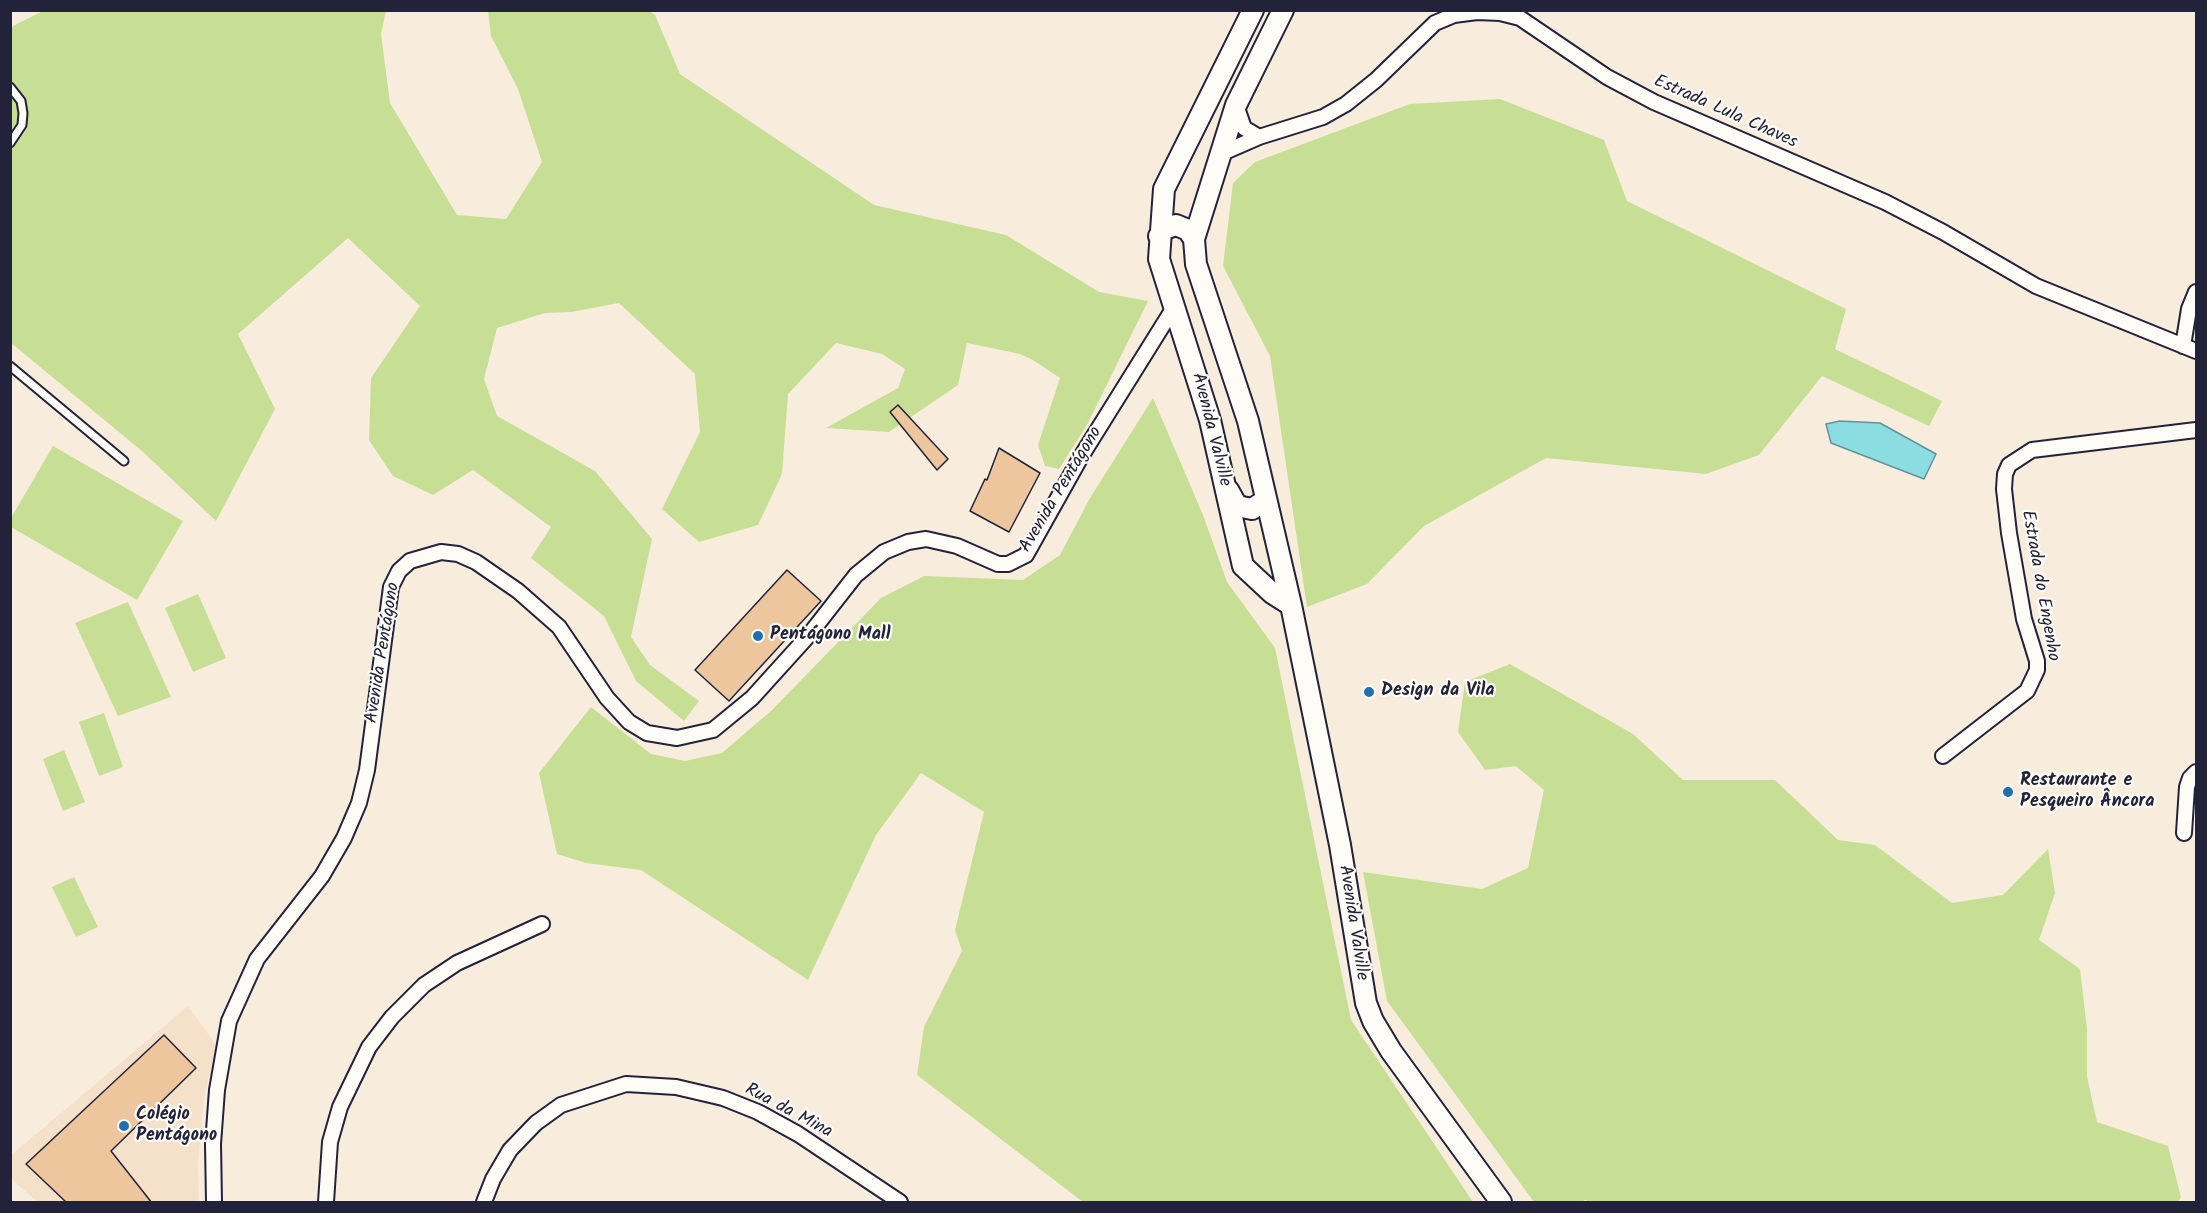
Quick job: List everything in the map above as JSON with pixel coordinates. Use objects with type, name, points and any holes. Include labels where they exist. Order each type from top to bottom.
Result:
[{"type":"main road","points":[[1159,236],[1164,189],[1253,10]]},
{"type":"main road","points":[[1194,239],[1236,105],[1283,10]]},
{"type":"main road","points":[[1159,236],[1164,229],[1176,225],[1188,230],[1194,239]]},
{"type":"main road","name":"Avenida Valville","points":[[1159,236],[1160,267],[1199,383],[1243,566],[1272,593],[1291,605]]},
{"type":"main road","name":"Avenida Valville","points":[[1194,239],[1196,264],[1248,421],[1291,605],[1340,845],[1366,1003],[1373,1021],[1391,1051],[1501,1203]]},
{"type":"main road","points":[[1160,267],[1176,275],[1188,271],[1196,264]]},
{"type":"main road","points":[[1225,485],[1237,506],[1252,509],[1266,500]]},
{"type":"street","name":"Estrada Lula Chaves","points":[[1220,154],[1259,137],[1303,125],[1346,104],[1376,80],[1435,23],[1454,15],[1477,12],[1500,13],[1520,18],[1607,77],[1654,102],[1885,202],[1943,232],[2036,286],[2190,348]]},
{"type":"street","points":[[1236,105],[1244,128],[1259,137]]},
{"type":"street","points":[[2190,348],[2189,309],[2196,292]]},
{"type":"street","name":"Avenida Pentágono","points":[[214,1203],[213,1144],[217,1090],[229,1021],[257,959],[322,876],[344,838],[359,803],[367,770],[391,588],[399,571],[410,561],[424,555],[441,552],[458,554],[476,562],[518,591],[560,627],[608,698],[629,722],[647,733],[677,738],[713,730],[752,698],[809,635],[856,575],[884,552],[908,542],[926,539],[957,546],[998,564],[1008,564],[1026,555],[1082,455],[1173,309]]},
{"type":"street","name":"Estrada do Engenho","points":[[1942,756],[2027,691],[2037,670],[2037,661],[2024,619],[2009,532],[2004,489],[2005,474],[2009,465],[2032,450],[2196,430]]},
{"type":"street","points":[[2184,833],[2187,787],[2190,778],[2196,772]]},
{"type":"street","points":[[326,1203],[330,1142],[340,1107],[369,1047],[392,1017],[424,985],[457,963],[542,924]]},
{"type":"street","name":"Rua da Mina","points":[[484,1203],[493,1179],[510,1150],[536,1123],[561,1105],[626,1084],[676,1087],[723,1098],[758,1112],[798,1134],[900,1203]]},
{"type":"lane","points":[[10,87],[21,101],[23,113],[21,125],[10,143]]},
{"type":"lane","points":[[10,366],[124,460]]},
{"type":"shaded area","name":"Colégio Pentágono","points":[[188,1006],[217,1046],[204,1096],[198,1164],[199,1202],[37,1202],[11,1178],[10,1156]]},
{"type":"green space","points":[[45,10],[386,11],[381,34],[390,103],[457,215],[506,219],[542,162],[518,89],[491,36],[488,11],[649,11],[655,15],[680,74],[874,205],[1006,235],[1099,292],[1148,301],[1088,423],[1059,469],[1045,466],[1038,445],[1060,378],[1033,360],[1020,354],[967,343],[958,385],[889,432],[826,428],[898,388],[905,369],[882,354],[836,343],[788,394],[782,474],[758,525],[699,542],[662,509],[700,432],[695,374],[619,303],[571,312],[545,313],[497,328],[484,379],[497,416],[595,471],[652,539],[631,637],[650,665],[699,701],[684,721],[636,681],[604,616],[531,558],[551,527],[473,470],[433,495],[393,476],[369,440],[371,378],[420,306],[348,238],[238,334],[275,409],[216,521],[142,451],[11,343],[10,31],[13,26]]},
{"type":"green space","points":[[1500,99],[1604,140],[1627,201],[1846,309],[1835,349],[1942,401],[1929,426],[1822,376],[1759,455],[1706,474],[1546,458],[1424,526],[1367,584],[1307,607],[1270,356],[1223,266],[1233,183],[1255,162],[1410,104]]},
{"type":"green space","points":[[1153,398],[1203,515],[1227,582],[1275,648],[1351,1020],[1473,1202],[1083,1202],[917,1075],[924,1027],[962,951],[955,930],[984,812],[921,773],[876,835],[808,980],[641,870],[586,863],[557,854],[539,773],[591,707],[651,754],[685,761],[722,753],[772,710],[881,598],[924,576],[1023,580],[1060,555],[1090,498]]},
{"type":"green space","points":[[53,446],[183,521],[137,600],[11,527],[11,518]]},
{"type":"green space","points":[[198,594],[226,658],[193,672],[165,608]]},
{"type":"green space","points":[[128,602],[171,697],[118,716],[75,623]]},
{"type":"green space","points":[[1510,664],[1633,734],[1683,780],[1775,780],[1838,840],[1875,845],[1952,903],[2003,895],[2048,849],[2055,893],[2039,940],[2080,969],[2087,1029],[2087,1077],[2097,1122],[2168,1146],[2181,1197],[2178,1202],[1589,1202],[1586,1200],[1534,1202],[1387,1001],[1363,872],[1482,889],[1528,868],[1544,790],[1516,766],[1485,770],[1458,732],[1465,682]]},
{"type":"green space","points":[[104,713],[123,767],[99,776],[79,722]]},
{"type":"green space","points":[[64,750],[85,802],[63,811],[43,759]]},
{"type":"green space","points":[[74,877],[98,927],[76,937],[52,887]]},
{"type":"water","points":[[1840,421],[1880,423],[1936,454],[1924,479],[1831,443],[1826,424]]},
{"type":"building","points":[[898,405],[948,459],[937,470],[890,412]]},
{"type":"building","points":[[999,448],[1040,473],[1009,532],[970,511],[985,479],[987,480]]},
{"type":"building","name":"Pentágono Mall","points":[[787,570],[821,601],[729,701],[695,670]]},
{"type":"building","name":"Colégio Pentágono","points":[[164,1035],[196,1068],[111,1151],[152,1203],[67,1203],[26,1164]]},
{"type":"place","name":"Pentágono Mall","points":[[758,636]]},
{"type":"place","name":"Design da Vila","points":[[1369,692]]},
{"type":"place","name":"Restaurante e Pesqueiro Âncora","points":[[2008,792]]},
{"type":"place","name":"Colégio Pentágono","points":[[124,1126]]}]
